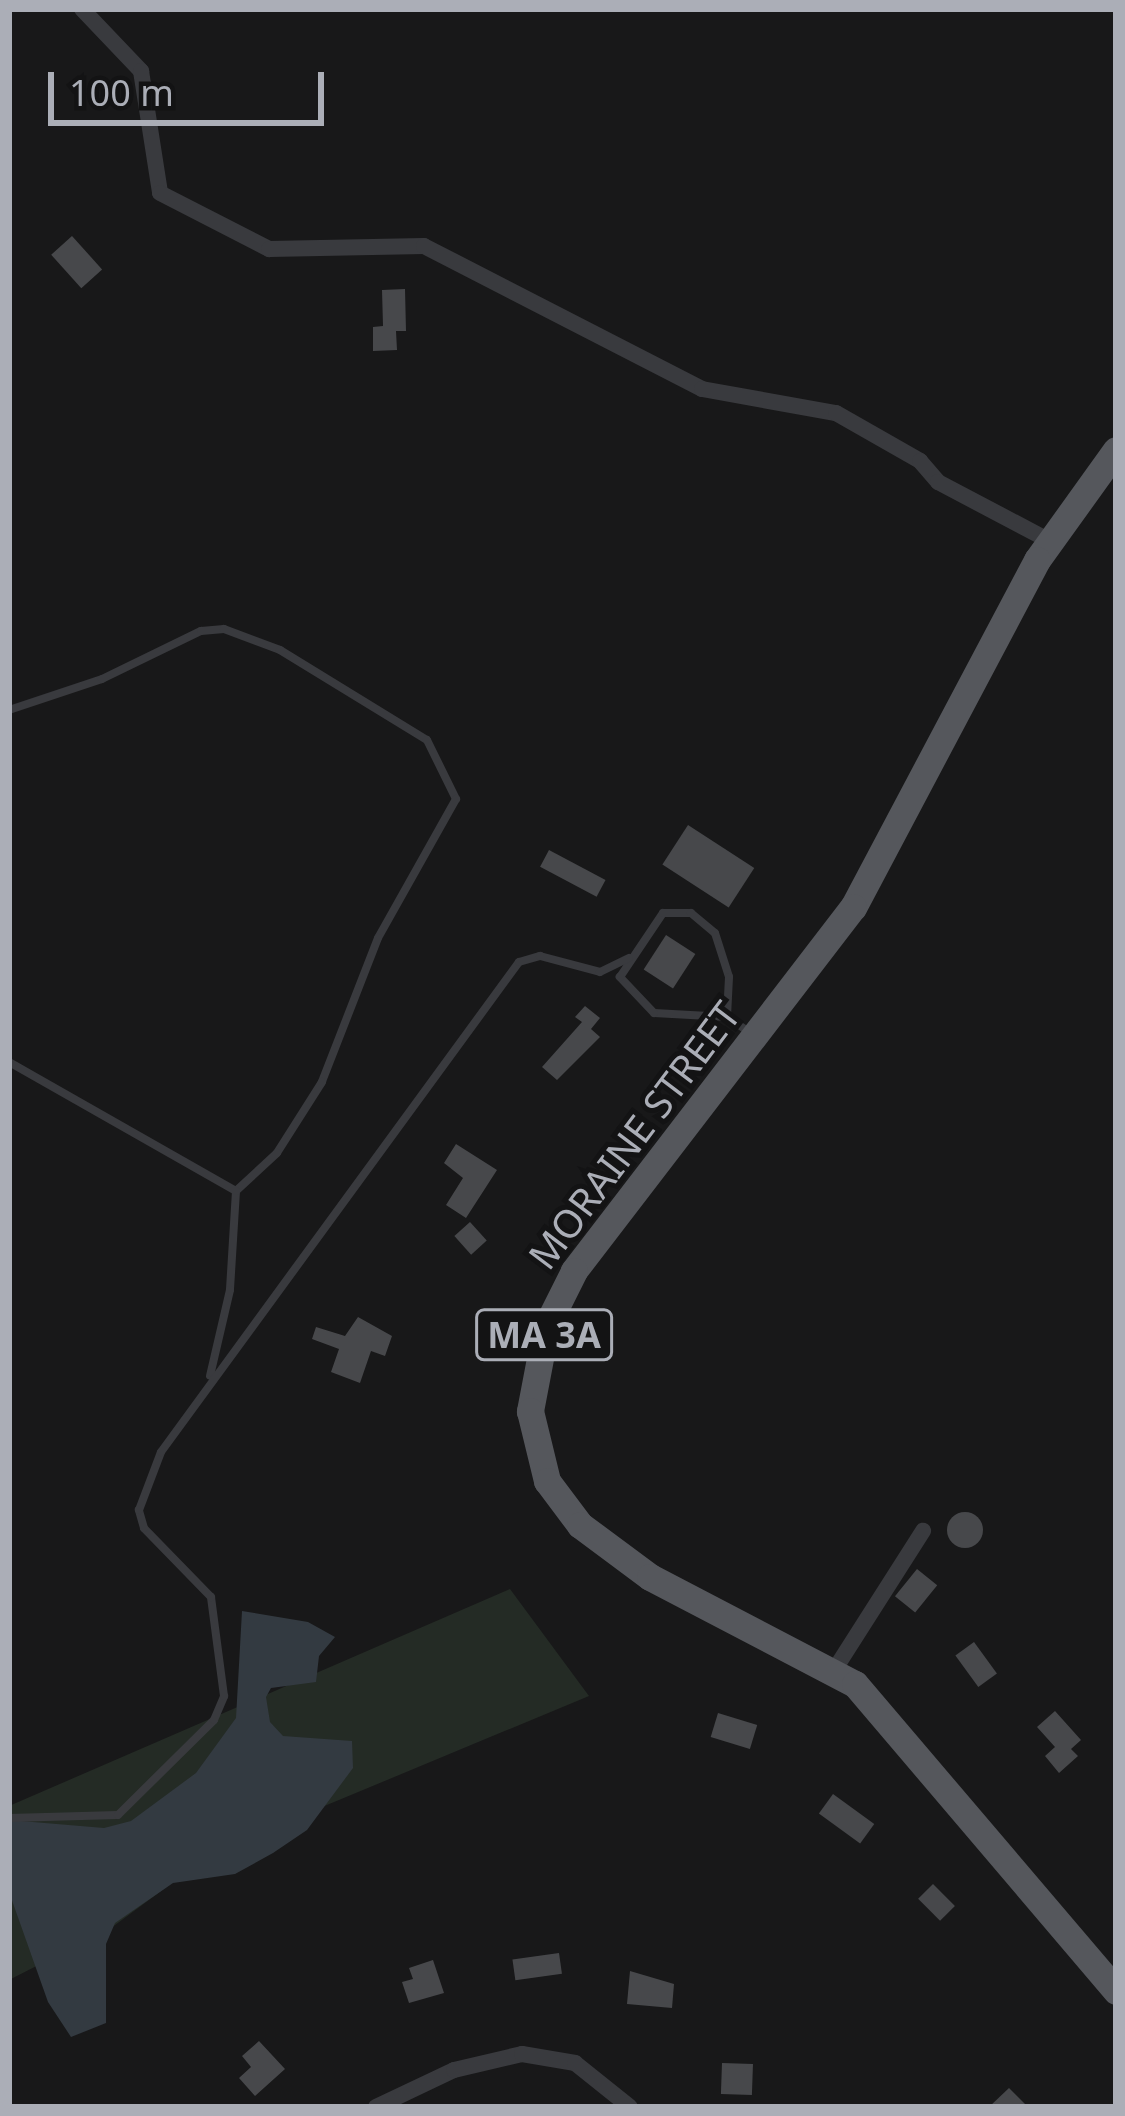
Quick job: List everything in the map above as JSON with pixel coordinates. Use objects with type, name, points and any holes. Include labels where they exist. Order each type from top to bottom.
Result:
[{"type":"main road","name":"MA 3A","points":[[1045,548],[1116,450]]},
{"type":"main road","name":"MORAINE STREET","points":[[1045,548],[944,724],[876,869],[757,1037],[558,1300],[535,1366],[532,1436],[547,1481],[599,1543],[668,1587],[835,1669],[902,1732],[1116,1991]]},
{"type":"street","points":[[82,9],[140,70],[160,193],[269,249],[424,246],[702,389],[836,413],[920,461],[938,482],[1045,548]]},
{"type":"street","points":[[835,1669],[923,1531]]},
{"type":"street","points":[[376,2107],[454,2070],[522,2054],[575,2063],[631,2107]]},
{"type":"lane","points":[[9,710],[103,679],[201,632],[224,629],[280,650],[410,729],[446,768],[456,799],[378,938],[322,1082],[278,1153],[236,1191],[230,1290],[210,1378]]},
{"type":"lane","points":[[727,1017],[724,955],[715,933],[691,913],[663,913],[620,976],[654,1013],[727,1017],[757,1037]]},
{"type":"lane","points":[[9,1818],[118,1815],[214,1720],[224,1696],[212,1597],[144,1528],[139,1510],[161,1452],[210,1378],[398,1136],[519,962],[540,956],[600,972],[629,958]]},
{"type":"lane","points":[[9,1061],[236,1191]]},
{"type":"shaded area","points":[[510,1589],[589,1696],[214,1852],[111,1928],[9,1980],[9,1806]]},
{"type":"shaded area","points":[[242,1611],[308,1622],[335,1637],[319,1656],[316,1682],[271,1688],[266,1697],[270,1722],[283,1736],[352,1741],[353,1768],[307,1830],[273,1853],[235,1874],[173,1883],[115,1923],[106,1944],[106,2023],[71,2037],[48,2002],[9,1892],[9,1820],[104,1828],[131,1821],[196,1773],[236,1718]]},
{"type":"building","points":[[72,236],[102,269],[81,288],[51,255]]},
{"type":"building","points":[[405,289],[406,331],[396,331],[397,350],[373,351],[373,327],[383,326],[382,290]]},
{"type":"building","points":[[688,825],[754,868],[729,907],[662,864]]},
{"type":"building","points":[[549,850],[606,880],[597,897],[540,867]]},
{"type":"building","points":[[666,935],[695,954],[673,988],[644,969]]},
{"type":"building","points":[[585,1006],[600,1018],[591,1029],[600,1037],[557,1080],[542,1067],[582,1022],[575,1017]]},
{"type":"building","points":[[456,1144],[497,1170],[466,1218],[446,1205],[463,1178],[444,1163]]},
{"type":"building","points":[[470,1222],[487,1241],[471,1255],[454,1236]]},
{"type":"building","points":[[358,1317],[392,1336],[385,1356],[371,1351],[360,1383],[331,1372],[339,1349],[312,1339],[316,1327],[345,1336]]},
{"type":"building","points":[[965,1512],[978,1517],[983,1530],[978,1543],[965,1548],[952,1543],[947,1530],[952,1517]]},
{"type":"building","points":[[917,1569],[937,1585],[915,1613],[895,1596]]},
{"type":"building","points":[[974,1642],[997,1674],[978,1687],[955,1656]]},
{"type":"building","points":[[1055,1711],[1081,1740],[1071,1749],[1078,1756],[1059,1773],[1045,1756],[1055,1747],[1037,1727]]},
{"type":"building","points":[[718,1713],[757,1725],[750,1749],[711,1737]]},
{"type":"building","points":[[833,1794],[874,1824],[860,1843],[819,1813]]},
{"type":"building","points":[[933,1884],[955,1906],[940,1921],[918,1899]]},
{"type":"building","points":[[559,1953],[562,1974],[515,1980],[512,1960]]},
{"type":"building","points":[[433,1960],[444,1993],[409,2003],[402,1982],[413,1979],[409,1968]]},
{"type":"building","points":[[630,1971],[674,1984],[672,2008],[627,2004]]},
{"type":"building","points":[[259,2041],[285,2069],[255,2096],[239,2078],[251,2067],[242,2056]]},
{"type":"building","points":[[722,2063],[753,2064],[752,2095],[721,2094]]},
{"type":"building","points":[[1009,2088],[1028,2107],[989,2107]]}]
